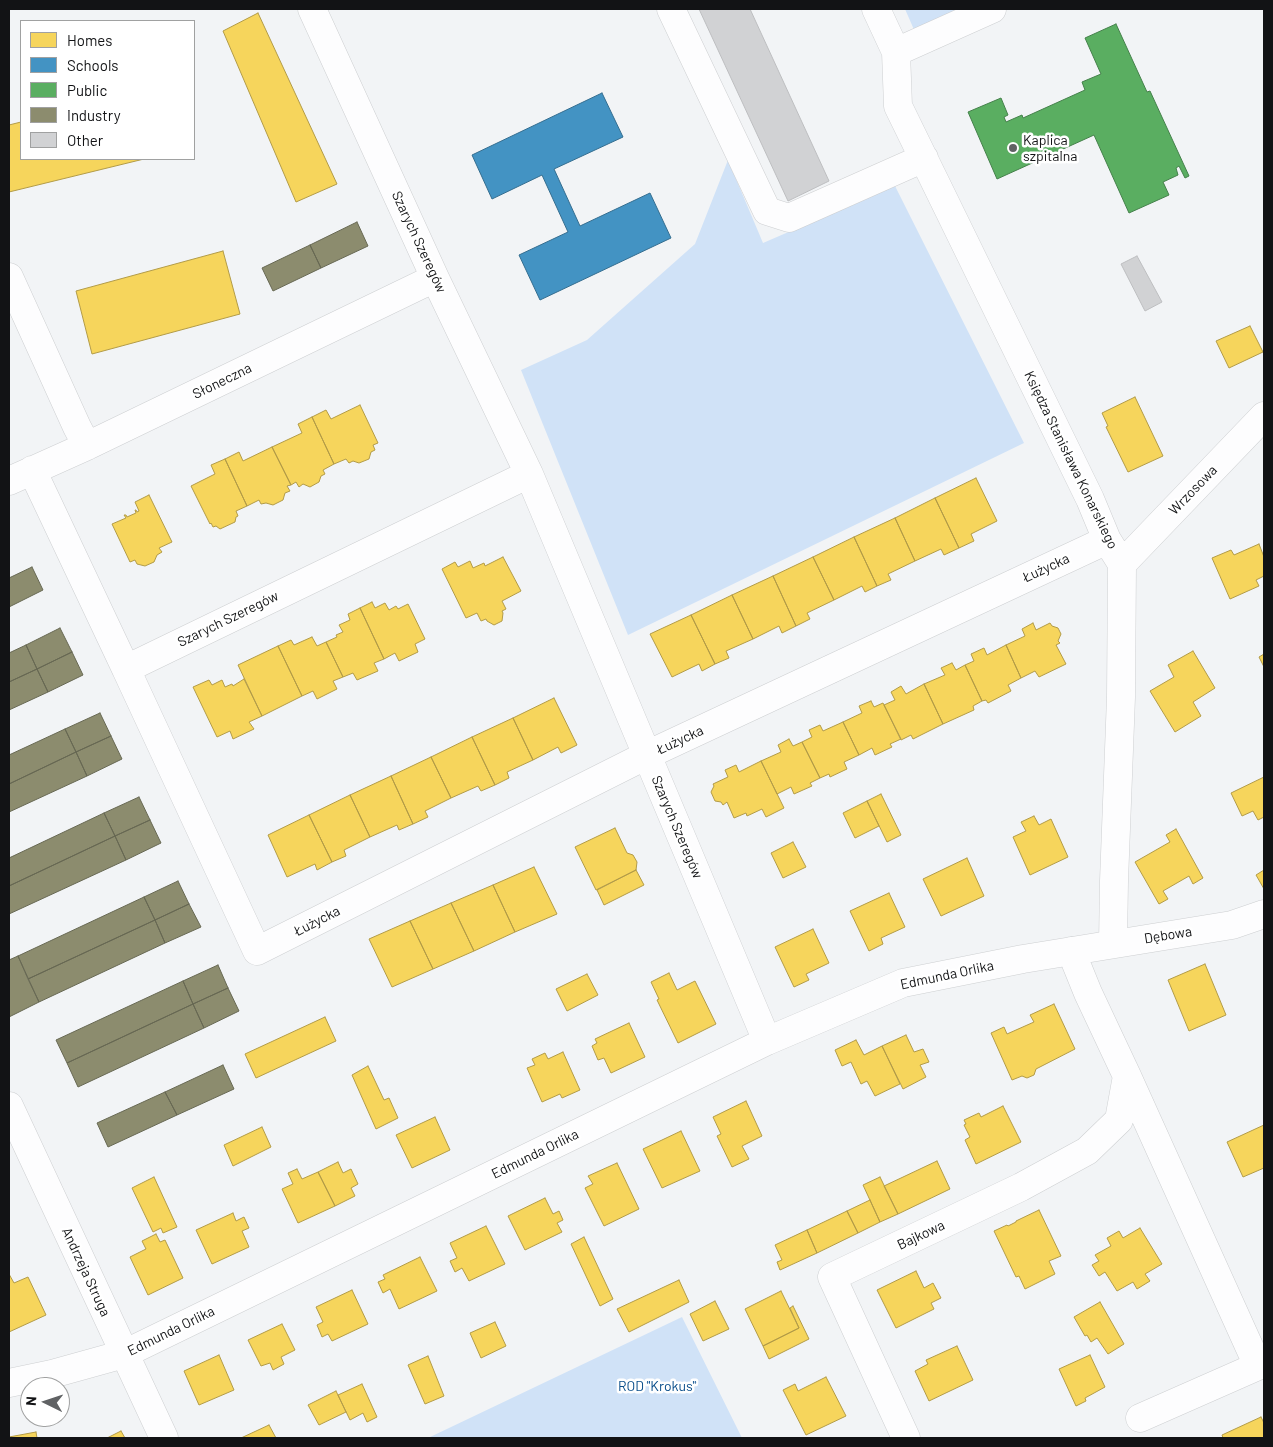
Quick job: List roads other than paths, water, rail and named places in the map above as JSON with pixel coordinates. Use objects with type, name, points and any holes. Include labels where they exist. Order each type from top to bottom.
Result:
[{"type":"street","name":"Szarych Szeregów","points":[[312,9],[435,278],[529,474],[766,1041]]},
{"type":"street","points":[[671,9],[767,211],[789,218],[924,158]]},
{"type":"street","name":"Księdza Stanisława Konarskiego","points":[[876,9],[896,52],[898,106],[1090,499],[1107,540],[1122,564],[1113,944]]},
{"type":"street","points":[[896,52],[992,9]]},
{"type":"street","points":[[9,277],[87,446]]},
{"type":"street","name":"Słoneczna","points":[[21,475],[87,446],[435,278]]},
{"type":"street","name":"Wrzosowa","points":[[1122,564],[1264,416]]},
{"type":"street","name":"Szarych Szeregów","points":[[126,669],[529,474]]},
{"type":"street","points":[[21,475],[126,669]]},
{"type":"street","name":"Łużycka","points":[[126,669],[257,951],[647,755],[1107,540]]},
{"type":"street","name":"Dębowa","points":[[1071,951],[1232,925],[1264,914]]},
{"type":"street","points":[[1071,951],[1088,993],[1258,1366],[1140,1418]]},
{"type":"street","name":"Edmunda Orlika","points":[[9,1383],[52,1374],[124,1354],[766,1041],[904,983],[1071,951]]},
{"type":"street","name":"Bajkowa","points":[[906,1438],[832,1277],[1021,1187],[1087,1150],[1119,1120],[1127,1076]]},
{"type":"street","name":"Andrzeja Struga","points":[[9,1106],[164,1438]]},
{"type":"place","name":"Kaplica szpitalna","points":[[1013,148]]},
{"type":"park label","name":"ROD \"Krokus\"","points":[[657,1386]]}]
